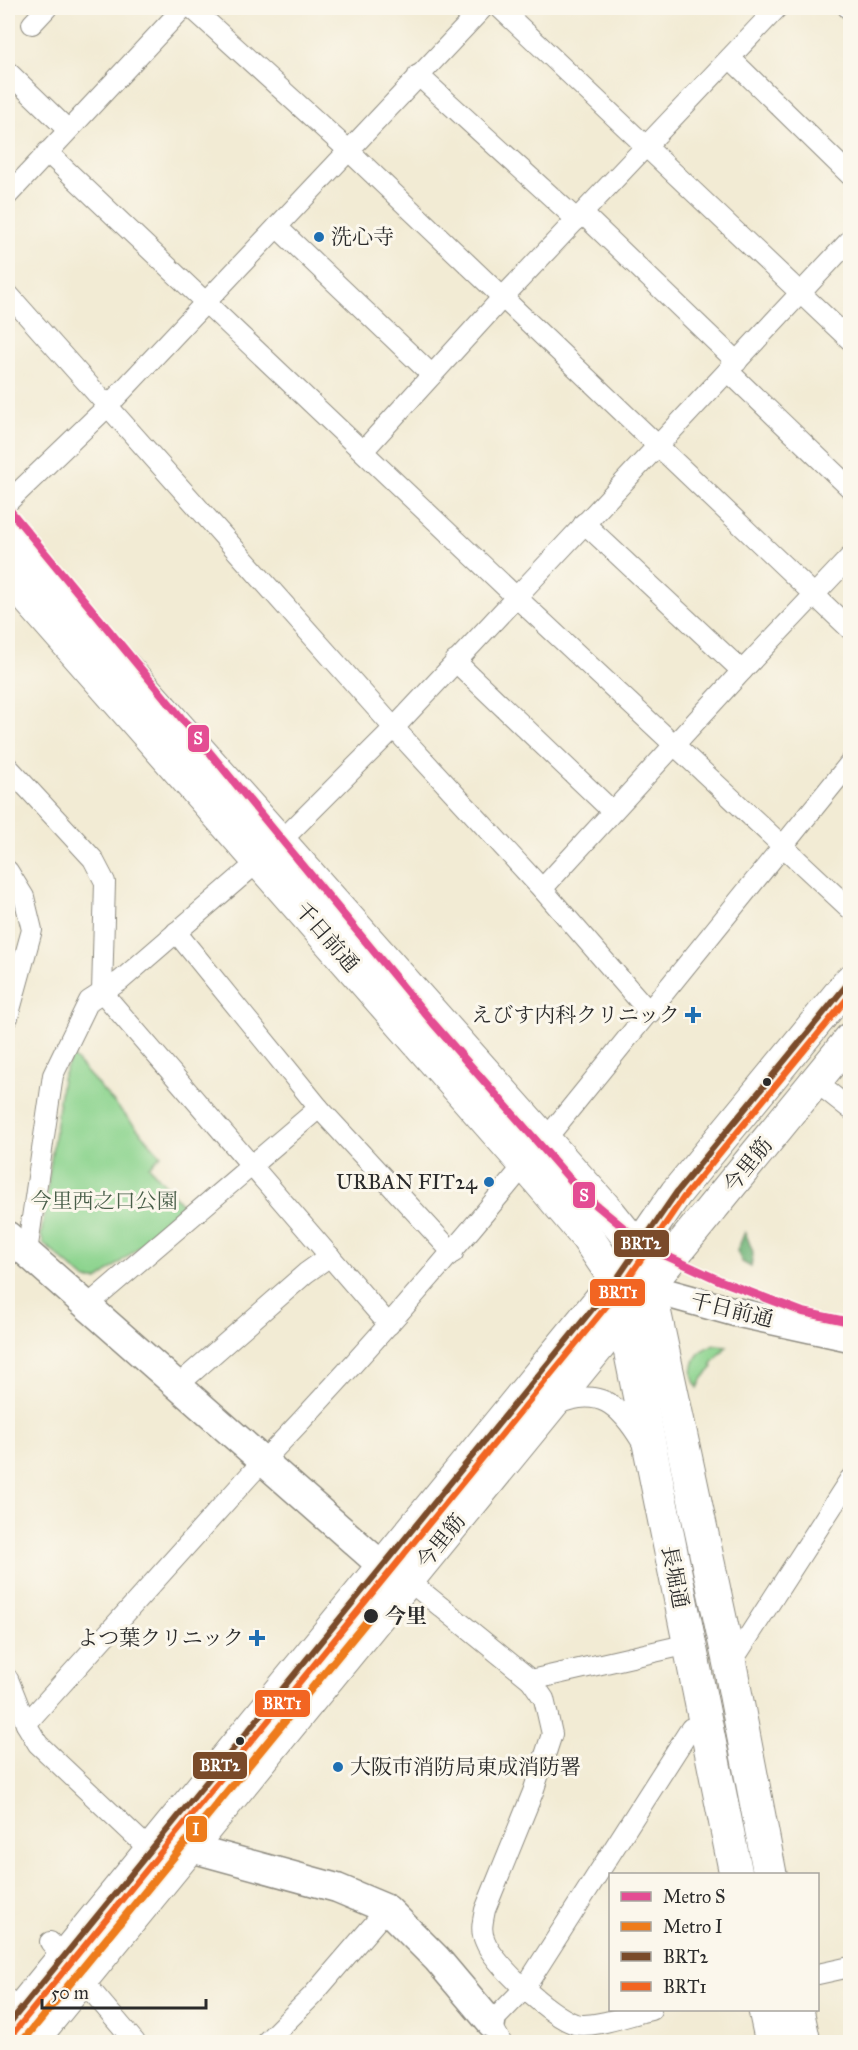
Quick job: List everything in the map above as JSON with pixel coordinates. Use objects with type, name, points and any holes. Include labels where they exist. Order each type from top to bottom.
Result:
[{"type":"highway","name":"千日前通","points":[[8,536],[269,851],[535,1152],[638,1249],[649,1287]]},
{"type":"highway","name":"千日前通","points":[[8,575],[269,851]]},
{"type":"highway","name":"千日前通","points":[[535,1152],[616,1280]]},
{"type":"highway","name":"長堀通","points":[[616,1280],[736,1873]]},
{"type":"highway","name":"長堀通","points":[[649,1287],[730,1665],[770,1873]]},
{"type":"highway","points":[[765,2011],[772,2043]]},
{"type":"highway","points":[[796,2011],[804,2043]]},
{"type":"main road","name":"今里筋","points":[[8,2025],[57,1949],[149,1849],[616,1280],[676,1193],[850,981]]},
{"type":"main road","name":"今里筋","points":[[31,2043],[850,1039]]},
{"type":"street","points":[[32,24],[47,8]]},
{"type":"street","points":[[8,195],[183,8]]},
{"type":"street","points":[[192,8],[347,149],[850,629]]},
{"type":"street","points":[[8,502],[108,406],[347,149],[483,8]]},
{"type":"street","points":[[500,8],[649,146],[850,340]]},
{"type":"street","points":[[363,451],[503,297],[649,146],[777,8]]},
{"type":"street","points":[[730,58],[850,175]]},
{"type":"street","points":[[8,72],[68,129]]},
{"type":"street","points":[[418,75],[580,217],[733,366],[850,488]]},
{"type":"street","points":[[47,152],[515,596],[850,909]]},
{"type":"street","points":[[276,227],[432,375]]},
{"type":"street","points":[[381,1565],[17,1244],[53,1075],[88,1001],[120,981],[269,851],[394,728],[455,660],[850,240]]},
{"type":"street","points":[[8,294],[394,728],[542,889],[650,1013]]},
{"type":"street","points":[[584,523],[742,670]]},
{"type":"street","points":[[542,889],[742,670],[850,557]]},
{"type":"street","points":[[455,660],[612,811]]},
{"type":"street","points":[[26,1724],[263,1461],[290,1436],[453,1253],[650,1013],[850,763]]},
{"type":"street","points":[[8,768],[93,859],[105,882],[102,992],[389,1325]]},
{"type":"street","points":[[8,871],[24,897],[32,930],[8,1017]]},
{"type":"street","points":[[176,932],[319,1108],[453,1253]]},
{"type":"street","points":[[816,1082],[850,1109]]},
{"type":"street","points":[[87,1306],[319,1108]]},
{"type":"street","points":[[178,1385],[306,1273],[330,1256]]},
{"type":"street","name":"千日前通","points":[[616,1280],[649,1287],[735,1312],[850,1337]]},
{"type":"street","points":[[549,1408],[574,1397],[592,1396],[601,1399],[625,1417],[650,1454]]},
{"type":"street","points":[[730,1665],[845,1501],[850,1479]]},
{"type":"street","points":[[409,1581],[531,1680],[544,1699],[552,1734],[533,1792],[485,1910],[481,1928],[485,1943],[524,1989],[551,2011],[576,2024],[600,2034],[614,2018],[646,2011]]},
{"type":"street","points":[[531,1680],[689,1644]]},
{"type":"street","points":[[8,1678],[26,1724],[38,1744],[149,1849]]},
{"type":"street","points":[[191,1848],[337,1888],[387,1910],[436,1959],[496,2033],[691,1728],[706,1725]]},
{"type":"street","points":[[266,2043],[312,1996],[387,1910]]},
{"type":"street","points":[[57,1949],[135,2043]]},
{"type":"street","points":[[819,1974],[850,1967]]},
{"type":"green space","name":"今里西之口公園","points":[[72,1056],[161,1155],[149,1166],[186,1209],[98,1280],[86,1280],[44,1244],[41,1236],[62,1078]]},
{"type":"green space","points":[[745,1232],[753,1252],[751,1267],[742,1262],[737,1251]]},
{"type":"green space","points":[[715,1345],[727,1346],[711,1365],[713,1367],[698,1388],[694,1382],[694,1362],[702,1351]]},
{"type":"metro line","name":"S","points":[[8,508],[433,1023],[584,1195],[647,1247],[721,1281],[803,1312],[850,1322]]},
{"type":"metro line","name":"I","points":[[22,2042],[371,1616]]},
{"type":"transit line","name":"BRT2","points":[[8,2025],[616,1280],[676,1193],[850,981]]},
{"type":"transit line","name":"BRT1","points":[[15,2031],[623,1286],[683,1198],[850,995]]},
{"type":"place","name":"洗心寺","points":[[319,237]]},
{"type":"place","name":"えびす内科クリニック","points":[[693,1015]]},
{"type":"place","name":"URBAN FIT24","points":[[489,1182]]},
{"type":"place","name":"今里","points":[[371,1616]]},
{"type":"place","name":"よつ葉クリニック","points":[[257,1638]]},
{"type":"place","name":"大阪市消防局東成消防署","points":[[338,1767]]}]
